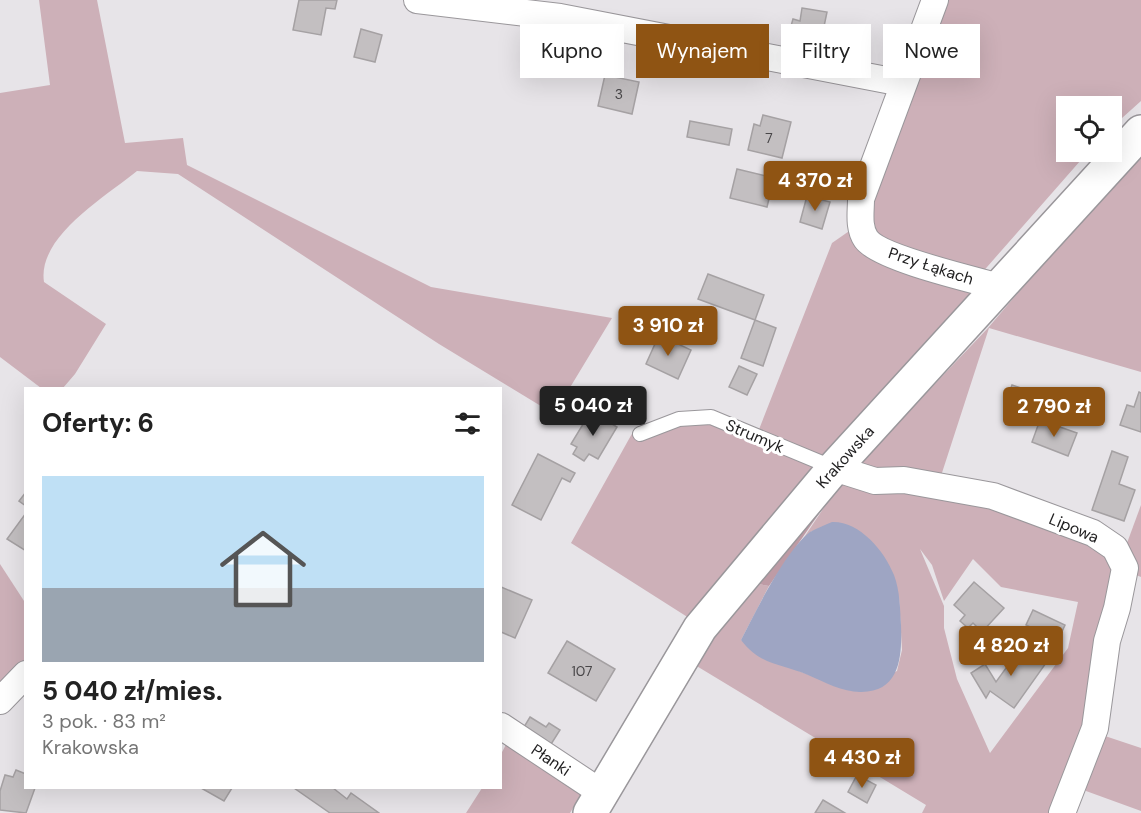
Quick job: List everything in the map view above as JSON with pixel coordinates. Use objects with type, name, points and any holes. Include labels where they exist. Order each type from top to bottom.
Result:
[{"type":"street","points":[[417,0],[560,16],[902,83]]},
{"type":"street","name":"Przy Łąkach","points":[[935,0],[902,83],[861,199],[860,226],[866,241],[888,254],[1000,287]]},
{"type":"street","name":"Krakowska","points":[[596,803],[700,628],[834,468],[1141,132]]},
{"type":"street","name":"Lipowa","points":[[834,468],[875,482],[904,480],[993,496],[1093,533],[1115,548],[1125,568],[1117,608],[1107,641],[1095,728],[1062,813]]},
{"type":"street","points":[[0,700],[24,676]]},
{"type":"street","name":"Płanki","points":[[502,727],[596,803]]},
{"type":"lane","name":"Strumyk","points":[[640,434],[679,419],[711,417],[834,468]]},
{"type":"shaded area","points":[[39,0],[97,0],[125,143],[183,138],[187,165],[431,287],[612,318],[554,414],[439,344],[178,174],[137,171],[76,219],[51,249],[45,265],[44,282],[106,324],[75,374],[64,387],[40,387],[0,357],[0,93],[50,85]]},
{"type":"shaded area","points":[[944,0],[1141,0],[1141,101],[1122,118],[1122,96],[1056,96],[1056,162],[1079,162],[980,275],[872,239],[865,200],[913,78],[980,78],[980,24],[935,24]]},
{"type":"shaded area","points":[[1141,148],[1141,372],[989,328],[939,482],[853,470],[988,328]]},
{"type":"shaded area","points":[[855,227],[978,286],[814,466],[689,618],[571,543],[634,430],[678,415],[758,432],[832,243]]},
{"type":"shaded area","points":[[845,476],[995,502],[1092,539],[1118,571],[1090,727],[1057,813],[922,813],[926,805],[690,662],[752,583],[769,586],[741,640],[799,671],[852,691],[897,671],[902,650],[899,597],[812,531],[803,539]],"holes":[[[920,549],[932,565],[944,601],[973,559],[1001,587],[1078,602],[1068,648],[990,753],[957,679],[944,628],[944,606]]]},
{"type":"shaded area","points":[[845,476],[769,586],[752,583]]},
{"type":"shaded area","points":[[1141,505],[1141,577],[1129,572],[1123,554]]},
{"type":"shaded area","points":[[0,564],[24,601],[24,669],[0,694]]},
{"type":"shaded area","points":[[1099,734],[1141,748],[1141,811],[1086,791],[1081,778]]},
{"type":"shaded area","points":[[509,739],[585,788],[570,813],[466,813],[481,789],[502,789],[502,752]]},
{"type":"water","points":[[832,522],[852,526],[869,539],[884,556],[896,581],[901,625],[899,660],[891,679],[874,691],[847,690],[771,663],[756,655],[741,640],[772,582],[800,541],[810,532]]},
{"type":"building","points":[[299,0],[337,0],[335,9],[326,8],[321,35],[293,30]]},
{"type":"building","points":[[802,8],[827,12],[825,24],[792,24],[793,19],[800,21]]},
{"type":"building","points":[[361,29],[382,35],[375,62],[354,57]]},
{"type":"building","points":[[604,78],[639,82],[632,114],[598,106]]},
{"type":"building","points":[[763,115],[791,122],[782,158],[748,150],[754,124],[760,126]]},
{"type":"building","points":[[690,121],[732,129],[729,145],[687,137]]},
{"type":"building","points":[[737,169],[774,178],[767,207],[730,198]]},
{"type":"building","points":[[807,196],[830,202],[822,229],[800,222]]},
{"type":"building","points":[[708,274],[764,295],[755,320],[698,299]]},
{"type":"building","points":[[755,320],[776,328],[763,366],[741,358]]},
{"type":"building","points":[[659,335],[691,350],[678,379],[646,364]]},
{"type":"building","points":[[739,366],[757,374],[747,395],[729,387]]},
{"type":"building","points":[[1012,385],[1038,394],[1032,410],[1006,401]]},
{"type":"building","points":[[1139,392],[1141,393],[1141,432],[1120,425],[1127,405],[1134,407]]},
{"type":"building","points":[[591,411],[617,427],[598,459],[589,454],[584,461],[573,454],[577,447],[571,444]]},
{"type":"building","points":[[1040,420],[1077,433],[1068,456],[1032,442]]},
{"type":"building","points":[[1112,451],[1128,457],[1119,484],[1135,490],[1124,521],[1092,510]]},
{"type":"building","points":[[538,454],[575,473],[570,482],[562,478],[541,520],[512,505]]},
{"type":"building","points":[[24,495],[24,505],[19,501]]},
{"type":"building","points":[[24,516],[24,550],[7,539]]},
{"type":"building","points":[[974,582],[1004,608],[982,632],[973,623],[968,628],[960,621],[965,615],[954,605]]},
{"type":"building","points":[[502,587],[532,600],[515,638],[502,632]]},
{"type":"building","points":[[1033,610],[1065,625],[1058,640],[1026,625]]},
{"type":"building","points":[[567,641],[615,669],[596,701],[548,673]]},
{"type":"building","points":[[1022,646],[1046,663],[1014,708],[990,691],[986,698],[971,673],[985,664],[996,682]]},
{"type":"building","points":[[530,717],[546,727],[549,723],[560,730],[548,749],[521,732]]},
{"type":"building","points":[[16,770],[24,773],[24,789],[35,789],[26,813],[0,810],[0,791],[5,775],[13,777]]},
{"type":"building","points":[[857,775],[876,785],[867,803],[848,792]]},
{"type":"building","points":[[203,789],[231,789],[224,801]]},
{"type":"building","points":[[295,789],[334,789],[347,799],[351,793],[379,813],[330,813]]},
{"type":"building","points":[[823,800],[845,813],[815,813]]}]
